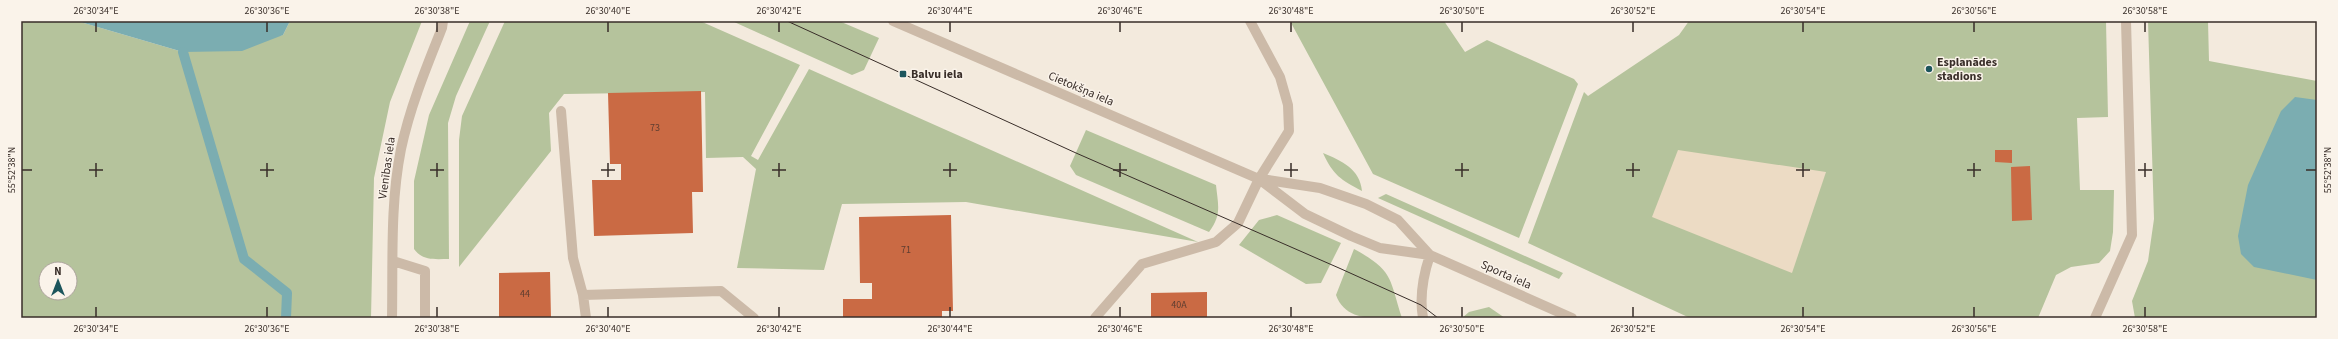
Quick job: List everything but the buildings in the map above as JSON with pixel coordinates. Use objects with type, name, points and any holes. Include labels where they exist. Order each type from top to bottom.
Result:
[{"type":"street","name":"Cietokšņa iela","points":[[893,21],[1259,179],[1305,214],[1351,236],[1380,248],[1430,255]]},
{"type":"street","points":[[1095,318],[1142,264],[1216,242],[1238,223],[1259,179],[1289,131],[1288,105],[1280,78],[1250,21]]},
{"type":"street","points":[[2095,318],[2132,235],[2126,21]]},
{"type":"street","name":"Vienības iela","points":[[392,318],[393,222],[401,150],[418,85],[444,23]]},
{"type":"street","points":[[561,111],[573,258],[584,295],[586,318]]},
{"type":"street","name":"Cietokšņa iela","points":[[1259,179],[1320,188],[1366,204],[1398,220],[1430,255]]},
{"type":"street","points":[[1423,318],[1421,306],[1422,284],[1430,255]]},
{"type":"street","name":"Sporta iela","points":[[1430,255],[1572,318]]},
{"type":"street","points":[[393,261],[425,271],[425,318]]},
{"type":"street","points":[[584,295],[721,291],[754,318]]},
{"type":"green space","points":[[21,21],[77,21],[183,52],[283,35],[290,21],[422,21],[390,102],[374,178],[371,318],[21,318]]},
{"type":"green space","points":[[470,21],[490,21],[456,96],[448,123],[449,259],[429,258],[421,256],[414,249],[414,181],[429,115]]},
{"type":"green space","points":[[505,21],[700,21],[800,65],[751,156],[758,160],[809,69],[1198,242],[966,202],[842,204],[824,270],[737,268],[756,169],[743,157],[706,158],[705,92],[564,94],[549,113],[551,151],[459,267],[459,140],[462,116]]},
{"type":"green space","points":[[732,21],[839,21],[879,38],[864,70],[852,75]]},
{"type":"green space","points":[[1290,21],[1444,21],[1465,52],[1487,40],[1574,79],[1578,84],[1519,238],[1373,174]]},
{"type":"green space","points":[[1689,21],[2106,21],[2108,117],[2077,118],[2080,190],[2114,190],[2113,232],[2110,251],[2099,263],[2071,267],[2056,275],[2038,318],[1690,318],[1528,243],[1584,92],[1588,96],[1679,35]]},
{"type":"green space","points":[[2148,21],[2208,21],[2209,61],[2317,81],[2317,318],[2135,318],[2132,301],[2148,261],[2154,219]]},
{"type":"green space","points":[[1086,130],[1216,185],[1218,210],[1216,220],[1209,232],[1076,175],[1070,166]]},
{"type":"green space","points":[[1323,153],[1337,159],[1354,171],[1361,183],[1362,191],[1348,184],[1338,176],[1330,167]]},
{"type":"green space","points":[[1386,194],[1563,273],[1559,279],[1378,198]]},
{"type":"green space","points":[[1277,215],[1341,243],[1321,283],[1306,284],[1239,245],[1259,220]]},
{"type":"green space","points":[[1354,249],[1377,263],[1388,277],[1392,284],[1402,318],[1373,318],[1355,315],[1341,304],[1336,295]]},
{"type":"green space","points":[[1489,307],[1505,318],[1462,318],[1469,312]]},
{"type":"shaded area","points":[[1678,150],[1826,172],[1792,273],[1652,217]]},
{"type":"water","points":[[77,21],[290,21],[283,35],[242,51],[183,52]]},
{"type":"water","points":[[2295,97],[2317,100],[2317,280],[2254,267],[2241,254],[2238,236],[2248,185],[2281,111]]},
{"type":"waterway","points":[[183,52],[244,259],[287,293],[286,318]]},
{"type":"tram line","points":[[787,21],[1076,153],[1421,305],[1438,318]]},
{"type":"place","name":"Esplanādes stadions","points":[[1929,69]]},
{"type":"place","name":"Balvu iela","points":[[903,74]]}]
